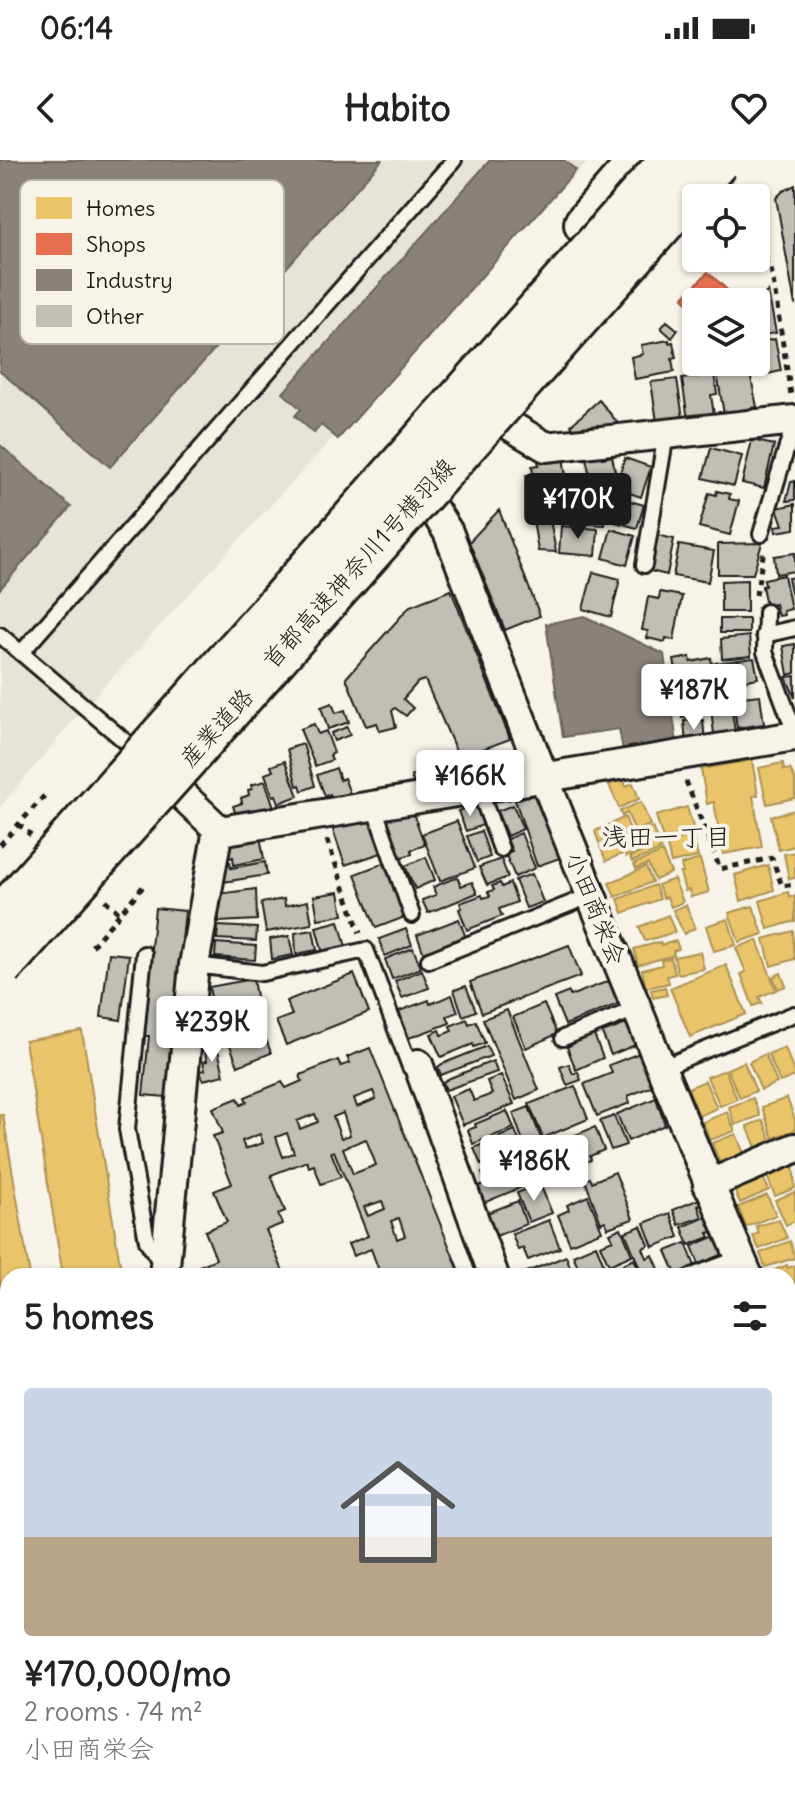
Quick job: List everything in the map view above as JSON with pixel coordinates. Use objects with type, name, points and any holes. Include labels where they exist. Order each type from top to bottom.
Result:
[{"type":"main road","name":"産業道路","points":[[0,977],[148,762],[643,160]]},
{"type":"main road","name":"首都高速神奈川1号横羽線","points":[[0,920],[673,160]]},
{"type":"main road","name":"首都高速神奈川1号横羽線","points":[[0,966],[717,160]]},
{"type":"main road","name":"産業道路","points":[[0,899],[148,762],[425,496],[726,160]]},
{"type":"street","points":[[496,417],[546,447],[795,420]]},
{"type":"street","name":"小田商栄会","points":[[425,496],[448,532],[542,777],[744,1267]]},
{"type":"street","points":[[219,830],[795,734]]},
{"type":"street","points":[[148,762],[219,830]]},
{"type":"street","points":[[165,1268],[194,965],[219,830]]},
{"type":"street","points":[[418,1064],[491,1268]]},
{"type":"street","points":[[708,1185],[795,1148]]},
{"type":"lane","points":[[21,653],[454,160]]},
{"type":"lane","points":[[761,534],[795,420]]},
{"type":"lane","points":[[644,565],[666,434]]},
{"type":"lane","points":[[766,612],[765,652],[795,734]]},
{"type":"lane","points":[[764,635],[795,628]]},
{"type":"lane","points":[[0,635],[148,762]]},
{"type":"lane","points":[[479,789],[501,849]]},
{"type":"lane","points":[[373,804],[412,915]]},
{"type":"lane","points":[[429,960],[592,895]]},
{"type":"lane","points":[[194,965],[262,973],[366,950],[410,1067],[418,1064]]},
{"type":"lane","points":[[144,954],[127,1129],[147,1241],[163,1268]]},
{"type":"lane","points":[[563,1038],[636,1009]]},
{"type":"lane","points":[[661,1068],[794,1014]]},
{"type":"path","points":[[770,267],[795,420]]},
{"type":"path","points":[[761,534],[768,536],[759,571],[754,612],[766,612]]},
{"type":"path","points":[[676,755],[720,869],[772,858],[782,886],[795,884]]},
{"type":"path","points":[[0,845],[46,794]]},
{"type":"path","points":[[318,813],[366,950]]},
{"type":"path","points":[[92,946],[146,883]]},
{"type":"shaded area","points":[[0,160],[589,160],[85,707],[0,807]]},
{"type":"building: Homes","points":[[752,760],[758,795],[753,796],[762,847],[723,854],[714,802],[707,804],[701,769]]},
{"type":"building: Homes","points":[[783,763],[784,770],[790,769],[795,779],[795,798],[767,804],[759,768]]},
{"type":"building: Homes","points":[[623,779],[626,786],[633,783],[639,799],[619,808],[609,785]]},
{"type":"building: Homes","points":[[641,802],[650,825],[635,831],[627,813],[622,816],[620,811]]},
{"type":"building: Homes","points":[[687,807],[694,830],[663,839],[656,816]]},
{"type":"building: Homes","points":[[795,810],[795,846],[779,850],[771,816]]},
{"type":"building: Homes","points":[[625,817],[630,830],[599,843],[595,831]]},
{"type":"building: Homes","points":[[652,827],[661,850],[632,862],[630,857],[643,852],[635,834]]},
{"type":"building: Homes","points":[[631,833],[640,851],[626,857],[624,853],[606,861],[600,846]]},
{"type":"building: Homes","points":[[693,836],[698,857],[671,863],[666,842]]},
{"type":"building: Homes","points":[[662,852],[671,873],[655,880],[648,864],[636,869],[634,864]]},
{"type":"building: Homes","points":[[795,852],[795,878],[789,879],[784,854]]},
{"type":"building: Homes","points":[[700,859],[709,892],[691,897],[689,890],[685,891],[681,865]]},
{"type":"building: Homes","points":[[768,865],[774,890],[741,901],[735,875]]},
{"type":"building: Homes","points":[[646,867],[652,882],[615,897],[609,883]]},
{"type":"building: Homes","points":[[674,879],[683,902],[671,907],[658,885]]},
{"type":"building: Homes","points":[[655,885],[660,899],[623,913],[618,899]]},
{"type":"building: Homes","points":[[788,892],[790,897],[795,896],[795,921],[768,929],[760,901]]},
{"type":"building: Homes","points":[[686,905],[695,928],[684,934],[673,910]]},
{"type":"building: Homes","points":[[753,906],[763,934],[739,942],[729,913]]},
{"type":"building: Homes","points":[[668,915],[675,932],[645,941],[639,927]]},
{"type":"building: Homes","points":[[728,919],[736,945],[714,951],[706,926]]},
{"type":"building: Homes","points":[[793,931],[795,959],[771,966],[764,939]]},
{"type":"building: Homes","points":[[757,940],[776,990],[759,997],[762,1003],[753,1006],[741,974],[746,972],[736,948]]},
{"type":"building: Homes","points":[[676,941],[679,949],[673,951],[674,955],[638,965],[634,949]]},
{"type":"building: Homes","points":[[700,952],[704,969],[678,974],[674,957]]},
{"type":"building: Homes","points":[[671,958],[675,974],[667,976],[669,983],[646,988],[642,970],[662,965],[661,960]]},
{"type":"building: Homes","points":[[726,965],[746,1014],[690,1037],[670,988]]},
{"type":"building: Homes","points":[[781,973],[786,986],[778,989],[773,977]]},
{"type":"building: Homes","points":[[665,987],[667,995],[653,998],[651,990]]},
{"type":"building: Homes","points":[[82,1031],[121,1268],[62,1268],[25,1041]]},
{"type":"building: Homes","points":[[785,1047],[795,1076],[780,1082],[768,1054]]},
{"type":"building: Homes","points":[[765,1054],[777,1083],[761,1090],[749,1062]]},
{"type":"building: Homes","points":[[744,1062],[756,1091],[740,1098],[727,1069]]},
{"type":"building: Homes","points":[[725,1070],[737,1099],[720,1106],[707,1077]]},
{"type":"building: Homes","points":[[705,1081],[717,1108],[699,1116],[688,1088]]},
{"type":"building: Homes","points":[[753,1098],[760,1116],[735,1125],[729,1107]]},
{"type":"building: Homes","points":[[787,1098],[795,1120],[795,1130],[773,1138],[762,1107]]},
{"type":"building: Homes","points":[[727,1112],[735,1131],[710,1140],[703,1122]]},
{"type":"building: Homes","points":[[0,1115],[3,1115],[29,1268],[0,1268]]},
{"type":"building: Homes","points":[[763,1120],[773,1145],[758,1152],[747,1126]]},
{"type":"building: Homes","points":[[736,1134],[745,1156],[721,1166],[712,1143]]},
{"type":"building: Homes","points":[[793,1163],[795,1188],[775,1196],[765,1171]]},
{"type":"building: Homes","points":[[761,1173],[769,1190],[740,1203],[732,1185]]},
{"type":"building: Homes","points":[[795,1192],[795,1221],[786,1225],[775,1200]]},
{"type":"building: Homes","points":[[767,1195],[776,1215],[746,1227],[738,1207]]},
{"type":"building: Homes","points":[[779,1220],[787,1238],[759,1249],[753,1236],[759,1233],[756,1226]]},
{"type":"building: Homes","points":[[790,1241],[795,1258],[765,1267],[760,1253]]},
{"type":"building: Shops","points":[[708,272],[725,288],[693,288]]},
{"type":"building: Industry","points":[[0,160],[382,160],[284,271],[284,180],[20,180],[20,344],[219,344],[110,467],[0,371]]},
{"type":"building: Industry","points":[[490,160],[564,160],[576,170],[338,439],[321,425],[314,433],[295,416],[301,409],[283,393]]},
{"type":"building: Industry","points":[[0,445],[71,507],[0,589]]},
{"type":"building: Industry","points":[[584,616],[664,654],[677,743],[623,750],[619,729],[563,737],[546,624]]},
{"type":"building: Other","points":[[795,185],[795,305],[776,198]]},
{"type":"building: Other","points":[[770,302],[776,333],[770,334]]},
{"type":"building: Other","points":[[667,321],[678,330],[672,338],[661,328]]},
{"type":"building: Other","points":[[775,339],[781,371],[770,373],[770,340]]},
{"type":"building: Other","points":[[669,340],[669,343],[673,342],[676,358],[672,359],[674,372],[635,379],[631,357],[643,354],[641,345]]},
{"type":"building: Other","points":[[714,376],[717,394],[711,395],[714,415],[688,420],[682,379]]},
{"type":"building: Other","points":[[717,376],[751,376],[757,407],[724,414]]},
{"type":"building: Other","points":[[677,379],[683,418],[657,422],[651,382]]},
{"type":"building: Other","points":[[599,400],[622,428],[587,433],[583,429],[578,433],[571,425]]},
{"type":"building: Other","points":[[752,440],[774,445],[764,488],[742,483]]},
{"type":"building: Other","points":[[711,448],[742,456],[734,486],[703,478]]},
{"type":"building: Other","points":[[601,455],[602,458],[612,456],[616,476],[591,481],[586,458]]},
{"type":"building: Other","points":[[563,457],[568,489],[545,492],[556,552],[538,551],[526,475],[533,474],[532,466],[539,465],[538,461]]},
{"type":"building: Other","points":[[625,458],[651,467],[641,497],[615,488]]},
{"type":"building: Other","points":[[612,480],[610,493],[595,496],[593,484]]},
{"type":"building: Other","points":[[795,481],[795,500],[786,501],[791,482]]},
{"type":"building: Other","points":[[717,491],[730,494],[729,499],[739,501],[730,535],[699,527],[709,493],[716,495]]},
{"type":"building: Other","points":[[615,497],[644,505],[637,528],[608,520]]},
{"type":"building: Other","points":[[589,499],[607,500],[605,525],[574,523],[575,502],[589,503]]},
{"type":"building: Other","points":[[795,504],[795,529],[776,532],[775,526],[783,525],[777,508]]},
{"type":"building: Other","points":[[499,510],[540,616],[505,630],[469,542]]},
{"type":"building: Other","points":[[561,526],[598,529],[596,556],[559,553]]},
{"type":"building: Other","points":[[611,529],[635,536],[627,565],[603,558]]},
{"type":"building: Other","points":[[657,535],[674,539],[667,575],[650,571]]},
{"type":"building: Other","points":[[762,543],[753,574],[718,574],[718,544]]},
{"type":"building: Other","points":[[679,545],[714,551],[708,582],[673,576]]},
{"type":"building: Other","points":[[795,553],[795,571],[776,574],[774,556]]},
{"type":"building: Other","points":[[593,572],[620,579],[611,617],[583,609]]},
{"type":"building: Other","points":[[784,575],[791,609],[778,616],[775,604],[766,606],[762,586],[765,586],[764,579]]},
{"type":"building: Other","points":[[795,577],[795,610],[788,578]]},
{"type":"building: Other","points":[[747,580],[747,612],[721,612],[721,581]]},
{"type":"building: Other","points":[[451,590],[510,739],[459,758],[425,680],[418,682],[403,699],[413,708],[406,716],[395,708],[392,711],[396,727],[380,731],[377,723],[366,726],[346,678],[410,606]]},
{"type":"building: Other","points":[[660,592],[682,596],[674,640],[666,638],[665,642],[647,638],[648,631],[642,630],[648,597],[659,599]]},
{"type":"building: Other","points":[[720,619],[749,619],[749,633],[720,633]]},
{"type":"building: Other","points":[[749,636],[751,656],[722,659],[721,639]]},
{"type":"building: Other","points":[[795,644],[795,673],[788,675],[783,646]]},
{"type":"building: Other","points":[[690,657],[691,662],[711,658],[716,686],[685,692],[684,688],[680,689],[674,660]]},
{"type":"building: Other","points":[[754,658],[758,678],[719,685],[715,663]]},
{"type":"building: Other","points":[[795,676],[795,698],[786,677]]},
{"type":"building: Other","points":[[729,689],[735,732],[714,734],[709,692]]},
{"type":"building: Other","points":[[696,694],[700,716],[682,718],[679,697]]},
{"type":"building: Other","points":[[760,695],[764,724],[737,728],[733,698]]},
{"type":"building: Other","points":[[332,703],[336,713],[345,710],[349,722],[328,729],[321,707]]},
{"type":"building: Other","points":[[703,720],[705,742],[686,744],[684,721]]},
{"type":"building: Other","points":[[314,724],[318,734],[326,731],[334,753],[330,755],[332,760],[315,766],[300,729]]},
{"type":"building: Other","points":[[347,727],[350,735],[334,741],[331,733]]},
{"type":"building: Other","points":[[303,744],[315,786],[302,791],[300,785],[297,786],[287,749]]},
{"type":"building: Other","points":[[517,750],[518,758],[482,763],[481,755]]},
{"type":"building: Other","points":[[285,761],[298,796],[279,803],[265,774],[273,771],[271,766]]},
{"type":"building: Other","points":[[520,765],[521,772],[456,782],[455,774]]},
{"type":"building: Other","points":[[433,767],[439,784],[415,788],[411,776]]},
{"type":"building: Other","points":[[336,768],[351,796],[333,803],[330,794],[325,796],[317,775]]},
{"type":"building: Other","points":[[265,781],[274,807],[258,814],[257,810],[237,817],[233,806],[242,803],[241,798],[249,795],[251,785]]},
{"type":"building: Other","points":[[538,792],[560,858],[537,866],[515,800]]},
{"type":"building: Other","points":[[473,805],[483,825],[466,831],[458,811]]},
{"type":"building: Other","points":[[513,805],[523,829],[507,836],[497,811]]},
{"type":"building: Other","points":[[412,810],[425,845],[399,858],[386,820]]},
{"type":"building: Other","points":[[372,818],[384,852],[345,865],[331,824]]},
{"type":"building: Other","points":[[457,821],[475,868],[440,881],[422,834]]},
{"type":"building: Other","points":[[481,831],[490,857],[477,862],[467,836]]},
{"type":"building: Other","points":[[521,833],[535,868],[515,877],[505,853],[512,851],[507,839]]},
{"type":"building: Other","points":[[260,836],[264,859],[234,865],[233,857],[223,854],[221,843]]},
{"type":"building: Other","points":[[426,857],[435,880],[415,889],[405,866]]},
{"type":"building: Other","points":[[501,859],[508,877],[487,885],[479,867]]},
{"type":"building: Other","points":[[230,862],[231,868],[265,862],[267,875],[223,882],[220,864]]},
{"type":"building: Other","points":[[384,863],[405,917],[376,928],[355,874]]},
{"type":"building: Other","points":[[532,874],[543,902],[526,908],[515,880]]},
{"type":"building: Other","points":[[457,877],[461,886],[472,882],[477,893],[428,913],[422,900],[436,895],[433,887]]},
{"type":"building: Other","points":[[500,883],[502,887],[510,883],[517,902],[499,909],[502,916],[467,930],[459,909],[462,908],[460,903],[482,895],[483,898],[490,896],[488,892],[494,890],[492,886]]},
{"type":"building: Other","points":[[256,889],[257,920],[219,922],[218,894]]},
{"type":"building: Other","points":[[339,892],[343,915],[318,919],[314,896]]},
{"type":"building: Other","points":[[284,899],[285,906],[308,901],[312,924],[266,932],[261,903]]},
{"type":"building: Other","points":[[155,908],[185,911],[166,1097],[143,1095],[149,1036],[142,1036]]},
{"type":"building: Other","points":[[459,919],[466,938],[424,954],[417,935]]},
{"type":"building: Other","points":[[339,921],[346,947],[323,954],[316,927]]},
{"type":"building: Other","points":[[218,926],[257,928],[256,941],[217,939]]},
{"type":"building: Other","points":[[406,929],[412,945],[385,956],[379,939]]},
{"type":"building: Other","points":[[313,930],[317,950],[296,954],[295,933]]},
{"type":"building: Other","points":[[289,936],[293,955],[272,959],[270,939]]},
{"type":"building: Other","points":[[216,943],[256,946],[255,960],[215,957]]},
{"type":"building: Other","points":[[569,945],[581,976],[482,1013],[470,982]]},
{"type":"building: Other","points":[[413,948],[421,968],[392,979],[385,959]]},
{"type":"building: Other","points":[[109,953],[129,955],[121,1020],[101,1017]]},
{"type":"building: Other","points":[[422,970],[429,988],[402,998],[395,981]]},
{"type":"building: Other","points":[[354,974],[369,1012],[286,1045],[276,1021],[292,1015],[286,1001]]},
{"type":"building: Other","points":[[253,979],[260,1020],[240,1024],[239,1016],[210,1018],[209,1010],[213,1009],[209,987]]},
{"type":"building: Other","points":[[614,979],[623,1002],[565,1025],[554,998],[569,992],[570,996]]},
{"type":"building: Other","points":[[466,986],[476,1011],[463,1016],[454,990]]},
{"type":"building: Other","points":[[452,995],[458,1012],[447,1016],[450,1023],[409,1038],[399,1011]]},
{"type":"building: Other","points":[[544,1004],[557,1034],[526,1048],[513,1017]]},
{"type":"building: Other","points":[[507,1010],[539,1090],[516,1100],[483,1019]]},
{"type":"building: Other","points":[[467,1019],[469,1024],[476,1021],[485,1043],[474,1047],[473,1044],[441,1057],[431,1034],[440,1030],[442,1035],[452,1031],[450,1026]]},
{"type":"building: Other","points":[[632,1022],[640,1043],[611,1055],[602,1033]]},
{"type":"building: Other","points":[[262,1028],[271,1053],[238,1066],[228,1040]]},
{"type":"building: Other","points":[[585,1035],[586,1038],[594,1035],[603,1058],[576,1070],[567,1047]]},
{"type":"building: Other","points":[[217,1046],[224,1075],[203,1080],[200,1071],[205,1070],[203,1062],[207,1061],[204,1049]]},
{"type":"building: Other","points":[[487,1046],[491,1056],[441,1075],[438,1067],[442,1064]]},
{"type":"building: Other","points":[[370,1048],[458,1268],[378,1268],[371,1249],[353,1256],[348,1244],[368,1236],[334,1151],[331,1152],[341,1177],[321,1184],[314,1165],[309,1167],[307,1161],[271,1175],[285,1211],[278,1214],[282,1224],[266,1230],[282,1268],[200,1268],[216,1259],[205,1231],[227,1222],[214,1191],[232,1184],[213,1136],[223,1133],[213,1108],[238,1098],[241,1105],[247,1102],[245,1097],[282,1082],[286,1088],[302,1081],[300,1075],[338,1060],[341,1066],[350,1063],[347,1057]],"holes":[[[373,1091],[376,1099],[357,1107],[354,1098]],[[343,1113],[350,1135],[341,1138],[333,1117]],[[315,1114],[318,1122],[300,1129],[297,1121]],[[287,1133],[294,1153],[283,1157],[276,1137]],[[260,1134],[263,1143],[245,1149],[242,1141]],[[366,1139],[376,1165],[353,1174],[343,1148]],[[382,1201],[385,1209],[368,1216],[364,1207]],[[399,1218],[405,1236],[397,1239],[391,1221]]]},
{"type":"building: Other","points":[[642,1052],[655,1085],[628,1096],[630,1103],[597,1116],[584,1084],[612,1073],[609,1065]]},
{"type":"building: Other","points":[[493,1061],[497,1072],[446,1090],[443,1082]]},
{"type":"building: Other","points":[[569,1064],[573,1074],[578,1072],[581,1080],[567,1085],[560,1067]]},
{"type":"building: Other","points":[[501,1075],[514,1104],[463,1125],[451,1096],[469,1089],[474,1101],[492,1094],[487,1081]]},
{"type":"building: Other","points":[[575,1086],[588,1119],[543,1138],[529,1104]]},
{"type":"building: Other","points":[[656,1098],[665,1125],[628,1141],[617,1114]]},
{"type":"building: Other","points":[[529,1107],[542,1141],[525,1147],[513,1113]]},
{"type":"building: Other","points":[[507,1111],[514,1128],[473,1144],[468,1130]]},
{"type":"building: Other","points":[[614,1116],[626,1145],[611,1150],[600,1121]]},
{"type":"building: Other","points":[[595,1127],[604,1150],[590,1156],[591,1160],[557,1173],[546,1147]]},
{"type":"building: Other","points":[[515,1130],[522,1149],[481,1165],[474,1148]]},
{"type":"building: Other","points":[[540,1145],[552,1174],[524,1185],[512,1156]]},
{"type":"building: Other","points":[[512,1161],[522,1187],[481,1204],[474,1188],[486,1183],[482,1173]]},
{"type":"building: Other","points":[[615,1172],[633,1219],[608,1228],[605,1221],[601,1223],[585,1180],[590,1178],[592,1182]]},
{"type":"building: Other","points":[[540,1184],[552,1213],[529,1222],[517,1193]]},
{"type":"building: Other","points":[[588,1196],[602,1231],[570,1244],[558,1215],[569,1210],[567,1205]]},
{"type":"building: Other","points":[[699,1199],[702,1217],[679,1225],[673,1210]]},
{"type":"building: Other","points":[[518,1201],[526,1224],[496,1236],[487,1213]]},
{"type":"building: Other","points":[[670,1213],[679,1237],[653,1247],[644,1223]]},
{"type":"building: Other","points":[[706,1217],[712,1232],[708,1233],[710,1237],[689,1245],[682,1227]]},
{"type":"building: Other","points":[[549,1220],[560,1248],[528,1260],[523,1248],[518,1250],[512,1234]]},
{"type":"building: Other","points":[[641,1226],[649,1245],[643,1248],[647,1258],[653,1255],[659,1268],[640,1268],[625,1232]]},
{"type":"building: Other","points":[[621,1228],[632,1255],[609,1265],[600,1245],[613,1240],[610,1233]]},
{"type":"building: Other","points":[[716,1236],[724,1254],[699,1264],[692,1246]]},
{"type":"building: Other","points":[[686,1243],[695,1266],[673,1268],[666,1251]]},
{"type":"building: Other","points":[[596,1245],[605,1267],[579,1268],[573,1255]]},
{"type":"building: Other","points":[[566,1256],[571,1268],[537,1268]]},
{"type":"building: Other","points":[[634,1259],[638,1268],[615,1268]]},
{"type":"district","name":"浅田一丁目","points":[[666,836]]}]
